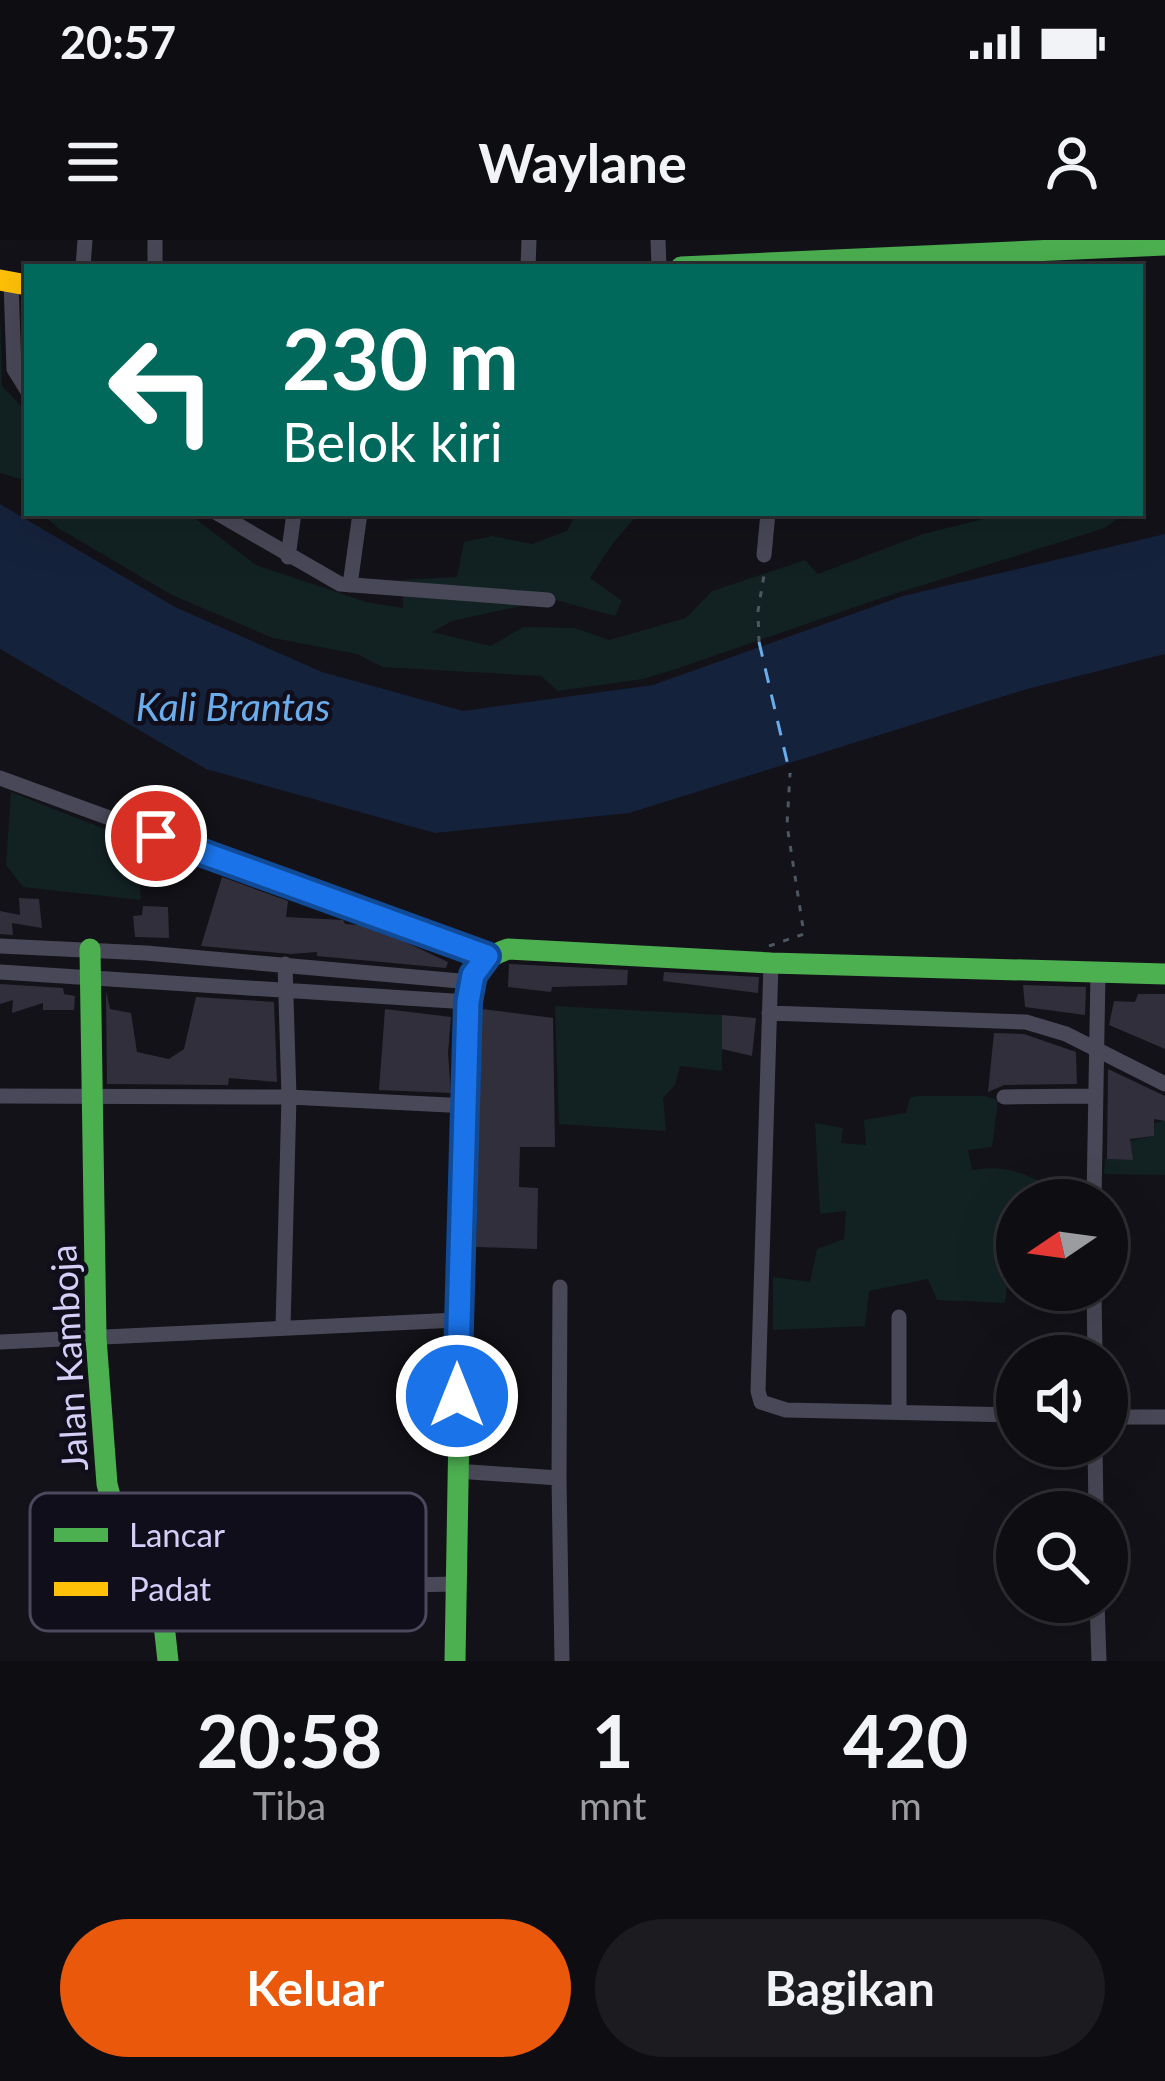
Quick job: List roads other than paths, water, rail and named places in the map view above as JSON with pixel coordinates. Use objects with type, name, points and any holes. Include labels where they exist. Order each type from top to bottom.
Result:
[{"type":"main road","points":[[725,264],[783,256],[950,248],[988,260],[1165,245]]},
{"type":"main road","name":"Jalan Kamboja","points":[[90,949],[96,1338],[110,1493]]},
{"type":"main road","points":[[455,1661],[457,1320],[469,992],[487,956],[508,949],[1165,974]]},
{"type":"main road","name":"Jalan Kamboja","points":[[164,1631],[168,1661]]},
{"type":"street","points":[[725,264],[726,240]]},
{"type":"street","points":[[12,282],[14,369],[24,385]]},
{"type":"street","points":[[222,516],[325,578],[350,585],[548,600]]},
{"type":"street","points":[[288,556],[294,516]]},
{"type":"street","points":[[350,585],[360,516]]},
{"type":"street","points":[[764,555],[768,516]]},
{"type":"street","points":[[0,778],[487,956]]},
{"type":"street","points":[[0,946],[90,949],[285,979],[469,992]]},
{"type":"street","points":[[766,956],[769,1002],[760,1397],[764,1405],[996,1414]]},
{"type":"street","points":[[0,972],[89,979],[285,979],[469,992]]},
{"type":"street","points":[[1094,1179],[1098,973]]},
{"type":"street","points":[[283,1328],[289,1097],[285,979]]},
{"type":"street","points":[[769,1002],[1002,1019],[1055,1030],[1165,1084]]},
{"type":"street","points":[[0,1096],[289,1097],[468,1106]]},
{"type":"street","points":[[1004,1096],[1094,1096]]},
{"type":"street","points":[[560,1286],[562,1661]]},
{"type":"street","points":[[899,1317],[899,1412]]},
{"type":"street","points":[[0,1342],[457,1320]]},
{"type":"street","points":[[1128,1417],[1165,1417]]},
{"type":"street","points":[[456,1471],[559,1478]]},
{"type":"street","points":[[426,1585],[455,1584]]},
{"type":"street","points":[[1098,1623],[1099,1661]]},
{"type":"water","name":"Kali Brantas","points":[[0,504],[175,607],[322,672],[463,711],[653,685],[903,596],[1165,534],[1165,654],[1027,689],[629,813],[435,833],[206,769],[0,649]]}]
